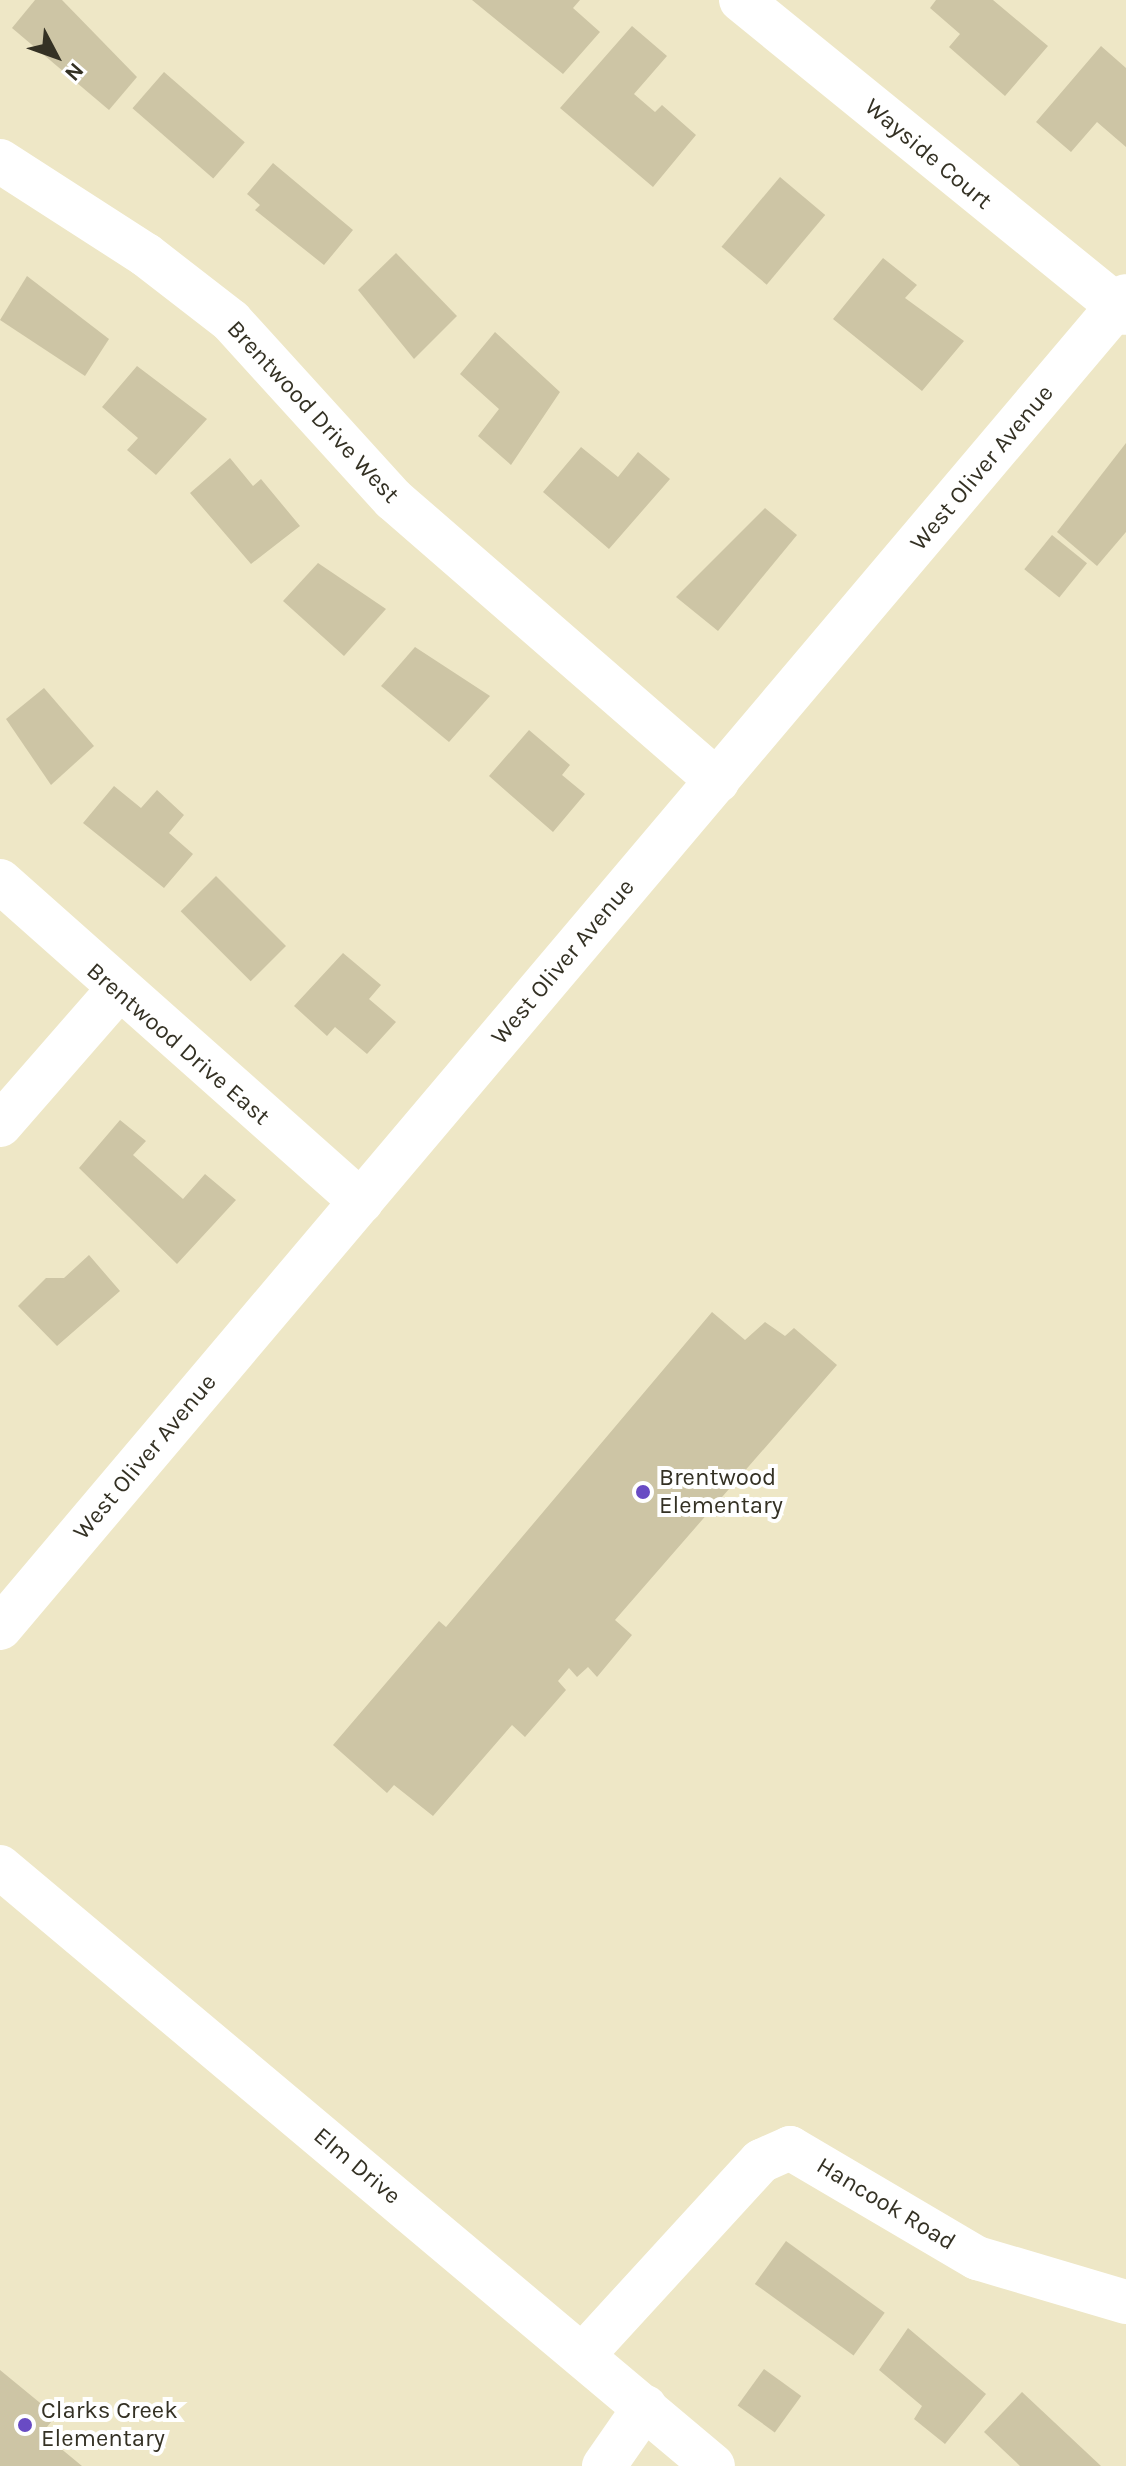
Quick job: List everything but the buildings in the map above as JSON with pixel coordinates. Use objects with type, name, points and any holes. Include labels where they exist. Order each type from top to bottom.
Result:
[{"type":"street","name":"Wayside Court","points":[[741,0],[1122,306]]},
{"type":"street","name":"Brentwood Drive West","points":[[0,161],[146,255],[231,321],[393,499],[717,781]]},
{"type":"street","name":"West Oliver Avenue","points":[[0,1628],[1122,306]]},
{"type":"street","name":"Brentwood Drive East","points":[[0,881],[117,991],[361,1202]]},
{"type":"street","points":[[0,1125],[117,991]]},
{"type":"street","name":"Elm Drive","points":[[0,1867],[713,2466]]},
{"type":"street","name":"Hancook Road","points":[[583,2355],[761,2161],[790,2148],[977,2258],[1126,2302]]},
{"type":"street","points":[[604,2466],[645,2407]]},
{"type":"place","name":"Brentwood Elementary","points":[[643,1492]]},
{"type":"place","name":"Clarks Creek Elementary","points":[[25,2425]]}]
